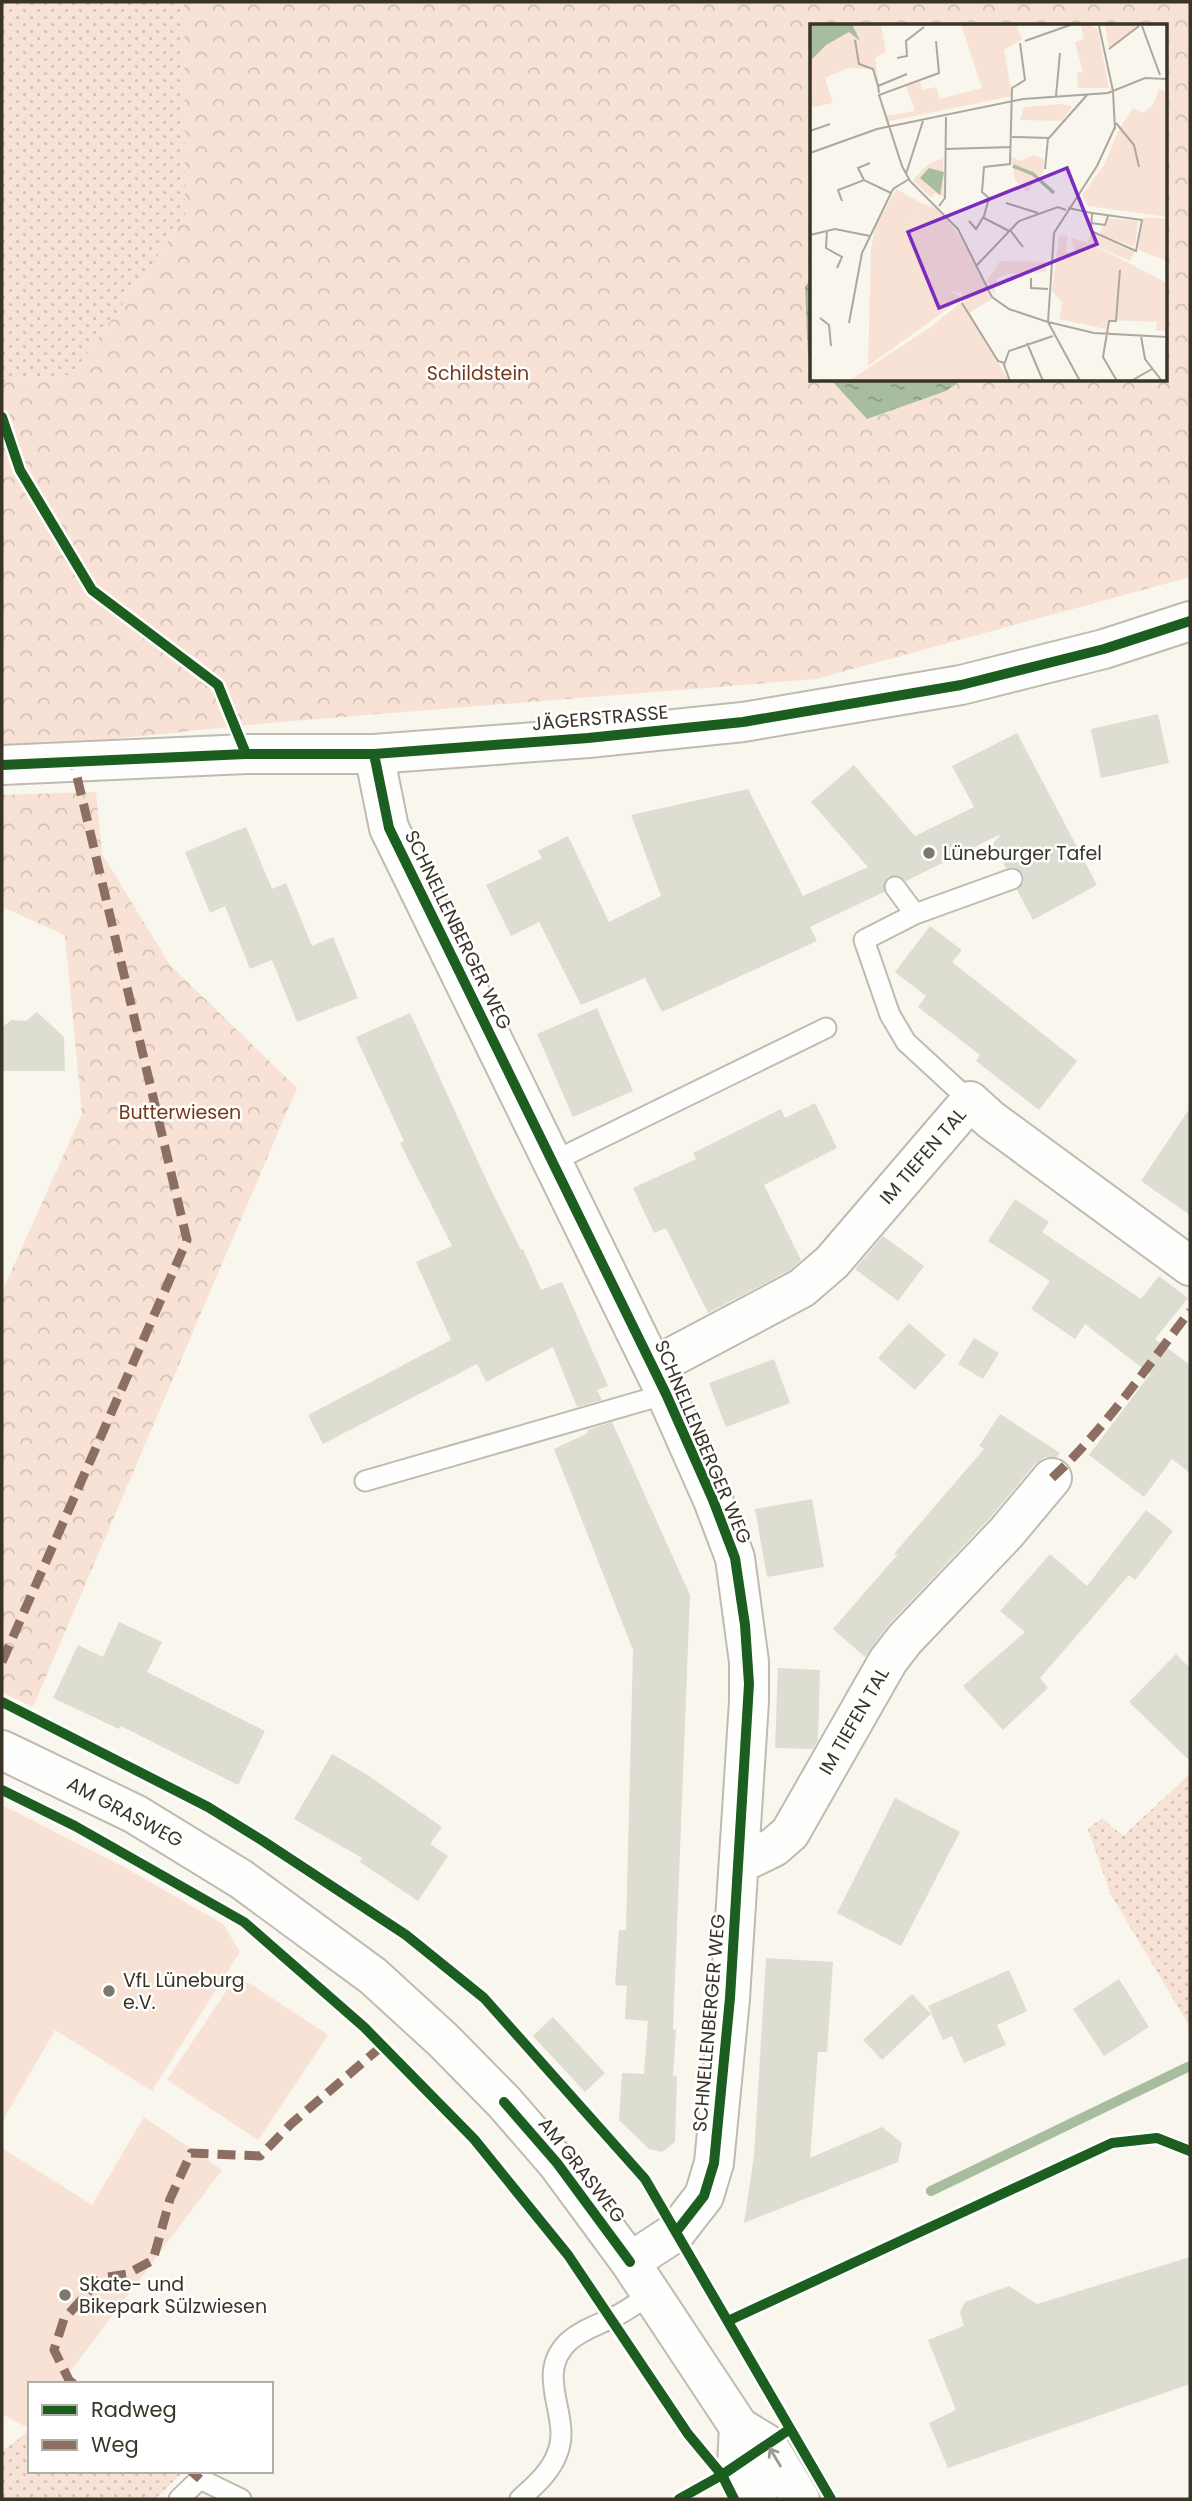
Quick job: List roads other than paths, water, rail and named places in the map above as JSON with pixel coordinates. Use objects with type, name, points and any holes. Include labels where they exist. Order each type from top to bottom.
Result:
[{"type":"street","name":"JÄGERSTRASSE","points":[[2,765],[233,754],[374,754],[588,738],[743,722],[961,685],[1104,649],[1190,621]]},
{"type":"street","name":"SCHNELLENBERGER WEG","points":[[374,754],[389,828],[659,1381],[724,1529],[734,1558],[749,1662],[749,1702],[740,1864],[714,2163],[704,2196],[676,2232],[630,2262]]},
{"type":"street","name":"IM TIEFEN TAL","points":[[659,1381],[803,1288],[832,1262],[970,1101],[991,1120],[1190,1266]]},
{"type":"street","name":"IM TIEFEN TAL","points":[[740,1864],[774,1847],[790,1833],[888,1661],[905,1639],[1006,1533],[1052,1478]]},
{"type":"street","name":"AM GRASWEG","points":[[2,1750],[135,1814],[169,1834],[261,1893],[373,1976],[443,2040],[504,2102],[557,2162],[630,2262]]},
{"type":"street","points":[[630,2262],[739,2427],[767,2444],[800,2499]]},
{"type":"street","points":[[739,2427],[737,2465],[757,2499]]},
{"type":"lane","points":[[970,1101],[906,1042],[890,1015],[864,940],[915,914],[1012,879]]},
{"type":"lane","points":[[895,887],[915,914]]},
{"type":"lane","points":[[552,1162],[827,1028]]},
{"type":"lane","points":[[365,1481],[659,1381]]},
{"type":"lane","points":[[520,2499],[548,2471],[558,2453],[562,2433],[551,2381],[556,2360],[567,2343],[651,2294]]},
{"type":"lane","points":[[179,2499],[200,2479],[242,2499]]},
{"type":"water","points":[[810,280],[810,358],[808,355],[805,287]]},
{"type":"water","points":[[833,382],[959,382],[946,391],[867,419]]},
{"type":"waterway","points":[[931,2191],[1190,2066]]},
{"type":"place","name":"Lüneburger Tafel","points":[[929,853]]},
{"type":"place","name":"VfL Lüneburg e.V.","points":[[109,1991]]},
{"type":"place","name":"Skate- und Bikepark Sülzwiesen","points":[[65,2295]]},
{"type":"park label","name":"Schildstein","points":[[478,373]]},
{"type":"park label","name":"Butterwiesen","points":[[180,1112]]}]
